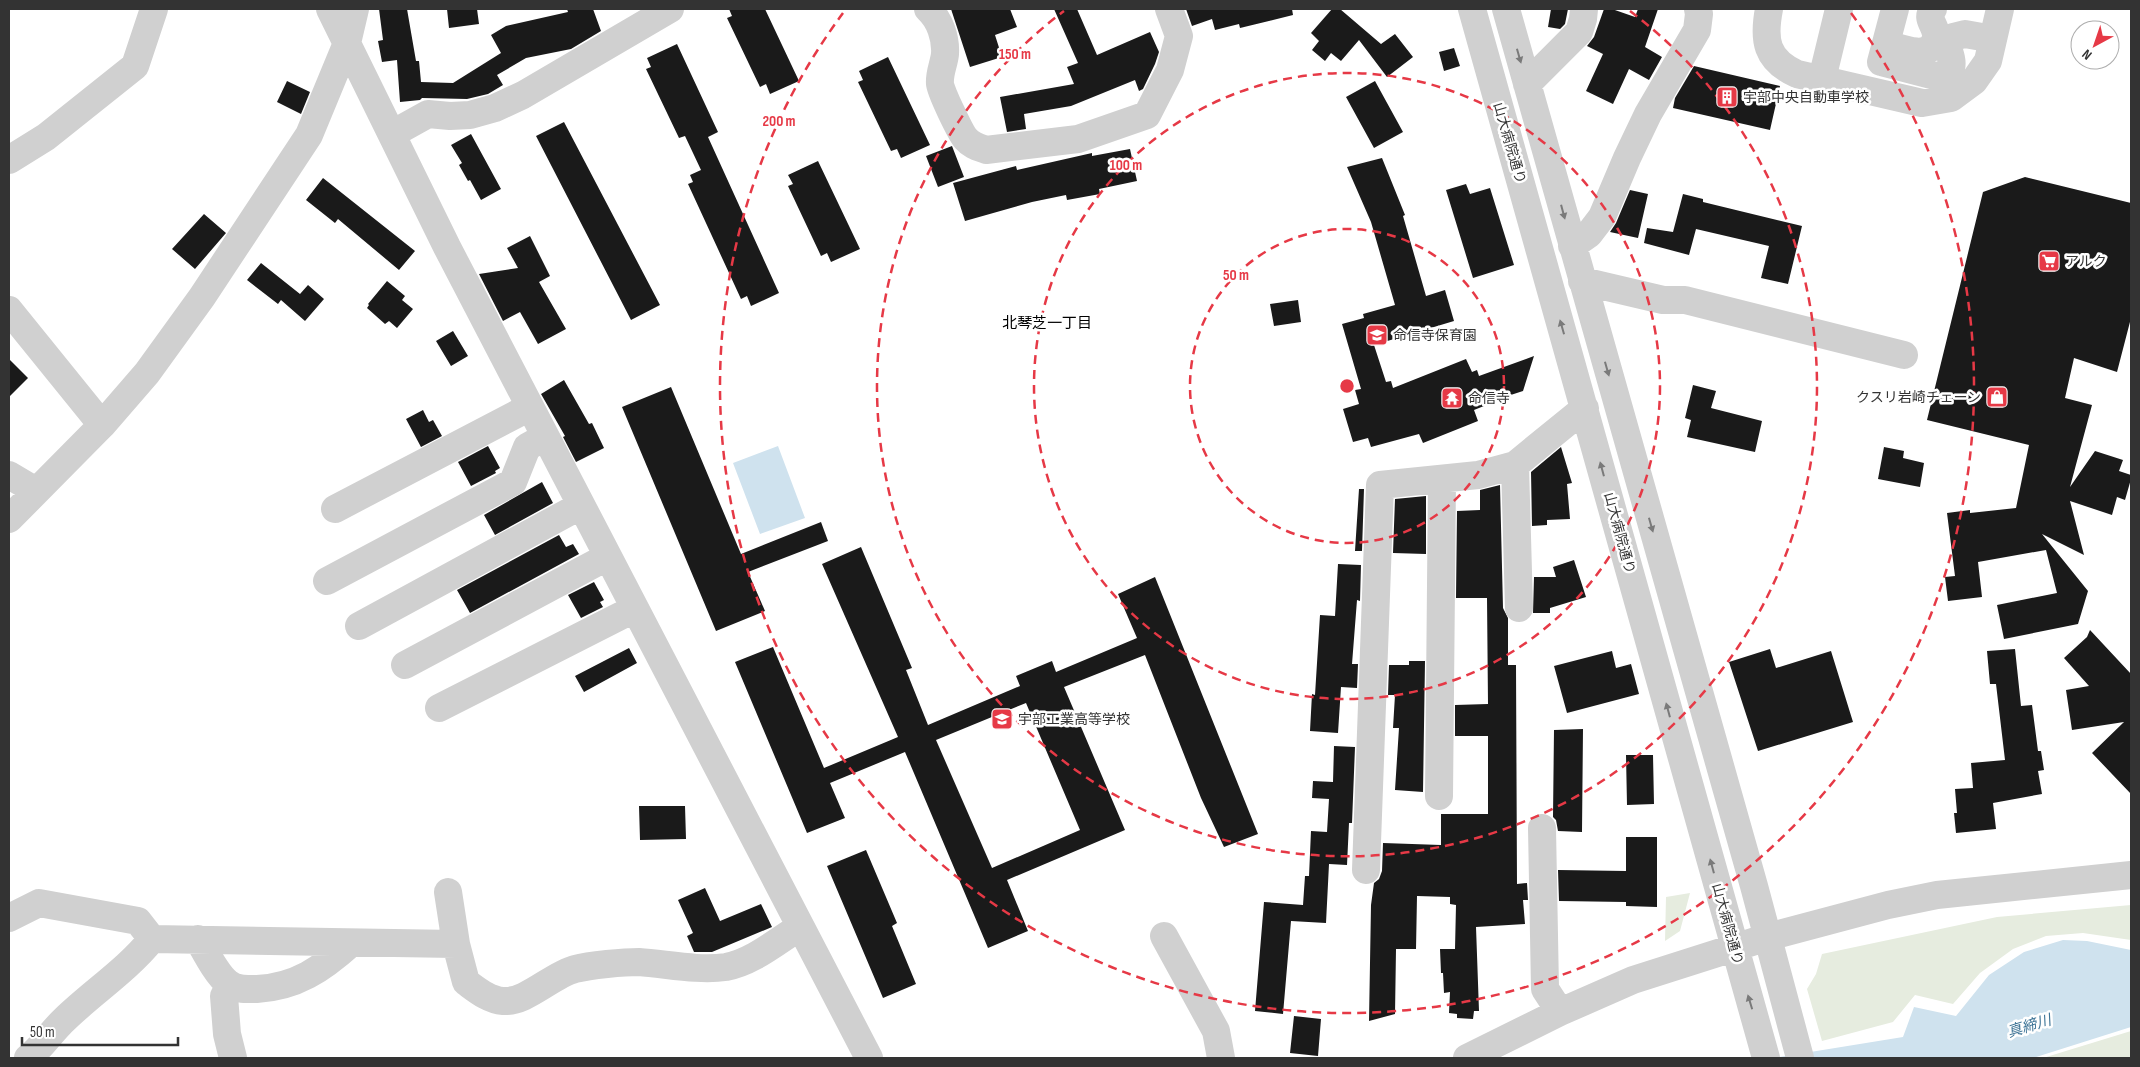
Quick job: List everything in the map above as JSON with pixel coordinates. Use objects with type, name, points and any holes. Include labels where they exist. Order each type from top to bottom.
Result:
[{"type":"street","points":[[9,160],[46,137],[135,66],[154,9]]},
{"type":"street","points":[[330,9],[580,506],[869,1058]]},
{"type":"street","points":[[9,519],[102,425],[147,373],[196,305],[309,134],[347,43],[354,9]]},
{"type":"street","points":[[392,134],[428,114],[470,115],[495,108],[523,95],[670,9]]},
{"type":"street","points":[[928,9],[933,13],[944,35],[945,55],[940,71],[940,86],[964,138],[973,145],[986,150],[1078,139],[1148,115],[1170,70],[1179,36],[1170,9]]},
{"type":"street","name":"山大病院通り","points":[[1472,9],[1765,1053]]},
{"type":"street","points":[[1506,9],[1768,937],[1798,1051]]},
{"type":"street","points":[[1527,84],[1579,32],[1584,9]]},
{"type":"street","points":[[1572,246],[1589,234],[1602,217],[1648,114],[1697,30],[1698,9]]},
{"type":"street","points":[[1769,9],[1765,30],[1767,44],[1772,55],[1787,70],[1874,93],[1922,103],[1951,98],[1963,91],[1982,71],[1988,61],[1999,9]]},
{"type":"street","points":[[1822,79],[1838,9]]},
{"type":"street","points":[[1874,93],[1895,9]]},
{"type":"street","points":[[1884,53],[1924,52],[1931,48],[1936,40],[1936,32],[1930,20],[1930,14],[1933,9]]},
{"type":"street","points":[[1884,53],[1935,76],[1943,75],[1950,70],[1952,65],[1953,59],[1948,48],[1953,37],[1965,34],[1993,39]]},
{"type":"street","points":[[1582,281],[1662,300],[1685,300],[1904,355]]},
{"type":"street","points":[[9,310],[102,425]]},
{"type":"street","points":[[335,508],[530,407]]},
{"type":"street","points":[[1366,870],[1380,485],[1478,475],[1515,465],[1585,408]]},
{"type":"street","points":[[327,582],[513,482],[527,447],[546,436]]},
{"type":"street","points":[[1515,465],[1519,608]]},
{"type":"street","points":[[9,475],[36,491]]},
{"type":"street","points":[[1439,796],[1442,480]]},
{"type":"street","points":[[359,626],[580,506]]},
{"type":"street","points":[[405,665],[607,557]]},
{"type":"street","points":[[439,708],[634,609]]},
{"type":"street","points":[[1542,828],[1545,989],[1560,1012]]},
{"type":"street","points":[[1467,1058],[1560,1012],[1633,980],[1768,937],[1888,905],[1937,895],[2131,875]]},
{"type":"street","points":[[448,892],[456,944],[466,982],[489,997],[504,1002],[520,998],[561,973],[577,968],[637,962],[692,967],[726,967],[744,962],[800,928]]},
{"type":"street","points":[[9,918],[39,903],[138,921],[152,939]]},
{"type":"street","points":[[1164,936],[1216,1030],[1221,1058]]},
{"type":"street","points":[[28,1058],[40,1049],[64,1020],[138,956],[152,939],[198,938],[456,944]]},
{"type":"street","points":[[198,938],[226,982],[239,989],[276,988],[297,980],[327,965],[351,943]]},
{"type":"street","points":[[231,985],[224,996],[227,1034],[234,1058]]},
{"type":"shaded area","points":[[1690,893],[1680,931],[1665,941],[1666,897]]},
{"type":"shaded area","points":[[2131,905],[2131,940],[2083,933],[2046,936],[2013,949],[1980,973],[1953,1004],[1915,995],[1893,1022],[1822,1041],[1807,989],[1816,974],[1822,954],[1997,917]]},
{"type":"shaded area","points":[[2131,1031],[2131,1058],[2043,1058]]},
{"type":"water","points":[[778,446],[805,518],[760,534],[733,463]]},
{"type":"water","name":"真締川","points":[[2063,940],[2087,941],[2131,950],[2131,1027],[2033,1058],[1773,1058],[1903,1037],[1914,1007],[1956,1016],[1989,975],[2024,952]]},
{"type":"building","points":[[379,9],[407,9],[416,61],[419,61],[421,82],[453,83],[501,53],[491,35],[506,26],[568,12],[567,9],[593,9],[601,31],[571,49],[526,58],[497,75],[503,85],[488,94],[467,99],[422,98],[420,100],[400,102],[397,60],[382,62],[378,41],[383,40]]},
{"type":"building","points":[[447,9],[477,9],[479,24],[449,28]]},
{"type":"building","points":[[729,9],[765,9],[799,81],[770,94],[766,84],[760,87],[727,18],[732,16]]},
{"type":"building","points":[[951,9],[1010,9],[1017,27],[995,35],[1002,57],[970,67]]},
{"type":"building","points":[[1054,9],[1077,9],[1097,55],[1150,32],[1159,52],[1155,64],[1143,89],[1139,91],[1135,80],[1071,106],[1024,114],[1026,129],[1007,132],[1000,97],[1074,84],[1067,67],[1078,63]]},
{"type":"building","points":[[1186,9],[1292,9],[1293,15],[1240,28],[1239,24],[1215,30],[1212,19],[1192,26]]},
{"type":"building","points":[[1332,9],[1340,9],[1381,44],[1395,34],[1413,57],[1387,77],[1359,40],[1341,61],[1331,53],[1325,61],[1312,50],[1319,41],[1311,33]]},
{"type":"building","points":[[1551,9],[1568,9],[1565,24],[1560,29],[1548,27]]},
{"type":"building","points":[[1604,9],[1612,9],[1635,17],[1638,9],[1658,9],[1645,47],[1662,57],[1649,80],[1629,69],[1613,104],[1586,91],[1603,54],[1587,46],[1594,37]]},
{"type":"building","points":[[677,44],[718,132],[708,137],[779,293],[751,306],[747,296],[741,299],[688,184],[693,182],[690,175],[701,170],[685,136],[679,138],[646,69],[651,67],[647,58]]},
{"type":"building","points":[[1454,48],[1460,66],[1444,71],[1439,52]]},
{"type":"building","points":[[888,57],[930,145],[901,158],[897,149],[891,151],[858,82],[863,80],[859,71]]},
{"type":"building","name":"宇部中央自動車学校","points":[[1694,66],[1780,86],[1770,130],[1673,108],[1675,98]]},
{"type":"building","points":[[287,81],[310,92],[301,114],[277,102]]},
{"type":"building","points":[[1375,81],[1403,132],[1374,148],[1346,97]]},
{"type":"building","points":[[564,122],[660,305],[631,320],[536,136]]},
{"type":"building","points":[[471,134],[501,189],[481,200],[459,165],[462,163],[451,145]]},
{"type":"building","points":[[952,146],[964,177],[938,187],[926,156]]},
{"type":"building","points":[[1130,149],[1137,181],[1099,189],[1100,194],[1067,200],[1066,195],[1032,202],[965,221],[953,183],[1016,166],[1017,170],[1092,153],[1092,156]]},
{"type":"building","points":[[1382,158],[1405,215],[1403,216],[1426,296],[1445,290],[1454,321],[1374,345],[1386,382],[1391,381],[1393,388],[1466,359],[1472,372],[1477,370],[1479,376],[1534,356],[1523,391],[1483,404],[1484,406],[1474,410],[1478,421],[1423,443],[1419,434],[1371,447],[1368,438],[1353,442],[1343,409],[1359,404],[1355,390],[1361,389],[1342,324],[1364,318],[1363,314],[1395,305],[1371,222],[1347,167]]},
{"type":"building","points":[[818,161],[860,249],[831,262],[827,253],[821,256],[788,186],[793,184],[788,175]]},
{"type":"building","name":"アルク","points":[[2025,177],[2131,203],[2131,318],[2117,372],[2074,358],[2065,398],[2092,405],[2070,487],[2095,451],[2123,460],[2119,471],[2131,475],[2131,479],[2125,500],[2117,497],[2112,515],[2070,501],[2084,555],[2042,534],[2088,591],[2078,624],[2004,639],[1997,605],[2057,593],[2046,550],[1978,562],[1982,597],[1948,601],[1945,577],[1955,576],[1947,513],[1970,510],[1970,513],[2016,508],[2029,445],[1927,420],[1983,192]]},
{"type":"building","points":[[323,178],[415,251],[399,270],[338,219],[335,223],[306,200]]},
{"type":"building","points":[[1466,184],[1470,194],[1490,188],[1514,265],[1473,278],[1446,190]]},
{"type":"building","points":[[1630,190],[1648,194],[1638,238],[1610,232],[1616,223]]},
{"type":"building","points":[[1683,194],[1703,199],[1703,202],[1802,226],[1788,284],[1761,278],[1769,246],[1696,229],[1689,255],[1644,243],[1647,228],[1673,232]]},
{"type":"building","points":[[204,214],[226,233],[195,269],[172,249]]},
{"type":"building","points":[[530,236],[550,276],[539,282],[566,329],[538,344],[520,312],[503,321],[479,274],[518,268],[507,248]]},
{"type":"building","points":[[261,263],[300,294],[308,285],[324,299],[305,321],[281,300],[278,304],[247,280]]},
{"type":"building","points":[[387,281],[405,296],[402,300],[413,309],[397,328],[389,321],[385,324],[367,308],[368,304]]},
{"type":"building","points":[[1298,300],[1301,322],[1274,326],[1270,304]]},
{"type":"building","points":[[453,331],[468,356],[451,366],[436,341]]},
{"type":"building","points":[[9,359],[28,378],[9,397]]},
{"type":"building","points":[[564,380],[589,424],[592,423],[604,448],[576,462],[563,437],[565,436],[541,394]]},
{"type":"building","points":[[1693,385],[1716,391],[1711,408],[1762,421],[1755,452],[1687,437],[1691,420],[1685,418]]},
{"type":"building","points":[[671,387],[741,554],[821,522],[828,541],[748,572],[765,611],[716,631],[622,407]]},
{"type":"building","points":[[423,410],[429,422],[433,420],[442,436],[421,447],[406,419]]},
{"type":"building","points":[[488,446],[500,468],[495,471],[496,473],[471,486],[458,462]]},
{"type":"building","points":[[1561,447],[1572,483],[1567,484],[1570,519],[1547,520],[1547,525],[1532,526],[1531,472]]},
{"type":"building","points":[[1884,447],[1904,451],[1903,458],[1924,463],[1920,487],[1878,479]]},
{"type":"building","points":[[542,482],[553,503],[495,535],[484,515]]},
{"type":"building","points":[[1500,485],[1503,608],[1508,618],[1508,665],[1516,665],[1517,884],[1527,883],[1528,900],[1523,900],[1525,924],[1476,927],[1479,1011],[1474,1011],[1473,1019],[1457,1018],[1457,1014],[1449,1013],[1450,992],[1444,993],[1440,949],[1455,949],[1456,905],[1450,904],[1450,897],[1417,896],[1416,949],[1396,949],[1395,1014],[1369,1021],[1371,905],[1374,883],[1379,879],[1382,871],[1383,843],[1441,845],[1441,814],[1488,814],[1488,736],[1455,736],[1455,705],[1488,704],[1487,598],[1456,598],[1457,511],[1480,510],[1480,490]]},
{"type":"building","points":[[1359,489],[1364,489],[1362,551],[1355,551]]},
{"type":"building","points":[[1426,496],[1426,554],[1393,553],[1395,499]]},
{"type":"building","points":[[559,535],[566,547],[573,544],[579,554],[470,613],[457,590]]},
{"type":"building","points":[[861,547],[912,668],[906,670],[928,725],[1020,686],[1016,676],[1052,661],[1056,672],[1137,638],[1118,594],[1155,577],[1258,834],[1224,847],[1201,798],[1145,655],[1064,687],[1125,830],[1007,880],[1028,931],[988,948],[905,752],[830,783],[845,818],[807,833],[735,662],[773,647],[824,768],[898,737],[822,564]],"holes":[[[1026,703],[1080,830],[992,868],[936,740]]]},
{"type":"building","points":[[1574,560],[1586,597],[1550,608],[1550,613],[1533,613],[1534,577],[1556,577],[1553,567]]},
{"type":"building","points":[[1338,564],[1361,565],[1360,601],[1357,600],[1352,664],[1358,664],[1357,688],[1341,687],[1338,733],[1310,731],[1312,694],[1315,695],[1320,615],[1335,616]]},
{"type":"building","points":[[594,582],[604,600],[600,602],[603,607],[581,618],[568,595]]},
{"type":"building","points":[[2090,630],[2131,674],[2131,794],[2092,753],[2124,722],[2072,730],[2066,690],[2089,686],[2064,658],[2087,637]]},
{"type":"building","points":[[629,648],[637,663],[584,692],[575,676]]},
{"type":"building","points":[[1770,649],[1776,668],[1831,651],[1853,722],[1758,751],[1729,662]]},
{"type":"building","points":[[2015,649],[2021,706],[2032,705],[2038,751],[2041,751],[2044,770],[2038,771],[2042,794],[1993,803],[1996,829],[1956,833],[1954,813],[1957,813],[1955,789],[1973,788],[1971,763],[2005,760],[1996,684],[1990,684],[1987,651]]},
{"type":"building","points":[[1612,651],[1616,668],[1631,664],[1639,694],[1567,713],[1554,666]]},
{"type":"building","points":[[1409,661],[1425,661],[1423,792],[1395,790],[1399,728],[1393,728],[1395,695],[1388,695],[1389,665],[1409,665]]},
{"type":"building","points":[[1583,729],[1582,832],[1558,831],[1556,820],[1553,817],[1554,730]]},
{"type":"building","points":[[1334,746],[1355,747],[1352,823],[1349,823],[1347,865],[1329,864],[1326,923],[1291,921],[1283,1014],[1255,1011],[1264,902],[1303,905],[1305,876],[1309,876],[1311,831],[1327,832],[1329,799],[1312,798],[1313,781],[1333,782]]},
{"type":"building","points":[[1626,755],[1653,755],[1654,804],[1627,805]]},
{"type":"building","points":[[639,806],[685,806],[686,839],[640,840]]},
{"type":"building","points":[[1626,837],[1657,837],[1657,907],[1626,906],[1626,902],[1559,901],[1558,870],[1626,871]]},
{"type":"building","points":[[866,850],[897,923],[892,926],[916,984],[883,998],[827,866]]},
{"type":"building","points":[[705,888],[720,921],[761,904],[772,927],[712,952],[694,952],[687,936],[693,933],[678,900]]},
{"type":"building","points":[[1294,1016],[1321,1019],[1318,1056],[1290,1053]]},
{"type":"place","name":"宇部中央自動車学校","points":[[1727,97]]},
{"type":"place","name":"アルク","points":[[2049,261]]},
{"type":"place","name":"命信寺保育園","points":[[1377,335]]},
{"type":"place","name":"クスリ岩崎チェーン","points":[[1997,397]]},
{"type":"place","name":"命信寺","points":[[1452,398]]},
{"type":"place","name":"宇部工業高等学校","points":[[1002,719]]},
{"type":"district","name":"北琴芝一丁目","points":[[1047,323]]}]
